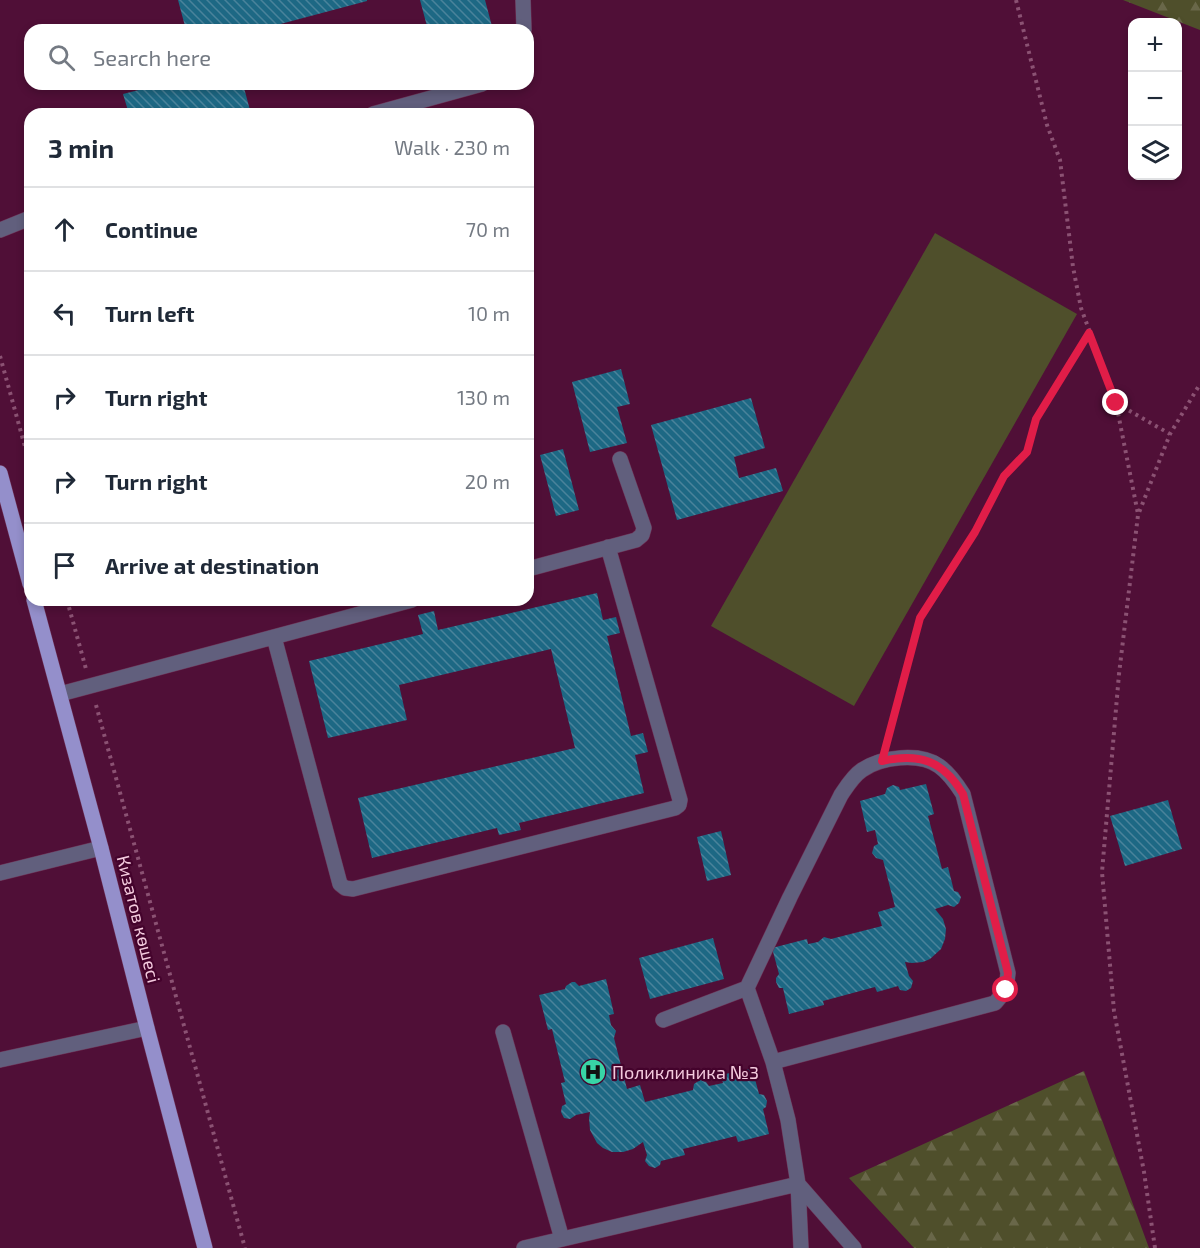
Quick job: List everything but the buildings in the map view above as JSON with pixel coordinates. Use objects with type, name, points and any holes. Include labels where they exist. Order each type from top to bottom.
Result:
[{"type":"main road","points":[[0,473],[24,562]]},
{"type":"main road","name":"Кизатов көшесі","points":[[36,606],[205,1248]]},
{"type":"street","points":[[523,0],[524,24]]},
{"type":"street","points":[[395,108],[460,90]]},
{"type":"street","points":[[0,230],[24,220]]},
{"type":"street","points":[[534,567],[636,540],[642,535],[644,528],[620,459]]},
{"type":"street","points":[[274,637],[340,884],[345,888],[353,889],[675,808],[679,805],[680,800],[608,548]]},
{"type":"street","points":[[60,694],[390,606]]},
{"type":"street","points":[[663,1020],[747,988],[790,897],[850,781],[863,769],[896,758],[927,760],[938,765],[949,774],[963,794],[1008,973],[1006,990],[995,1003],[773,1062]]},
{"type":"street","points":[[0,873],[101,848]]},
{"type":"street","points":[[747,988],[773,1062],[788,1120],[798,1184],[801,1248]]},
{"type":"street","points":[[0,1060],[147,1028]]},
{"type":"street","points":[[503,1032],[562,1239]]},
{"type":"street","points":[[524,1248],[798,1184]]},
{"type":"street","points":[[798,1184],[854,1248]]},
{"type":"path","points":[[1016,0],[1047,125],[1060,160],[1073,267],[1081,308],[1116,403],[1138,515]]},
{"type":"path","points":[[882,761],[920,618],[975,532],[1004,476],[1027,452],[1036,419],[1089,333]]},
{"type":"path","points":[[0,356],[24,443]]},
{"type":"path","points":[[1155,1248],[1144,1172],[1114,1011],[1102,872],[1119,674],[1138,515],[1170,434],[1200,384]]},
{"type":"path","points":[[1116,403],[1170,434]]},
{"type":"path","points":[[69,606],[245,1248]]},
{"type":"green space","points":[[1123,0],[1200,0],[1200,30],[1182,23],[1182,18],[1169,18]]},
{"type":"green space","points":[[935,233],[1077,314],[854,706],[711,626]]},
{"type":"green space","points":[[1084,1071],[1149,1248],[914,1248],[849,1178]]},
{"type":"place","name":"Поликлиника №3","points":[[593,1072]]},
{"type":"route","points":[[1006,990],[1008,973],[963,794],[949,774],[927,760],[896,758],[882,761],[920,618],[975,532],[1004,476],[1027,452],[1036,419],[1089,333],[1116,403]]}]
